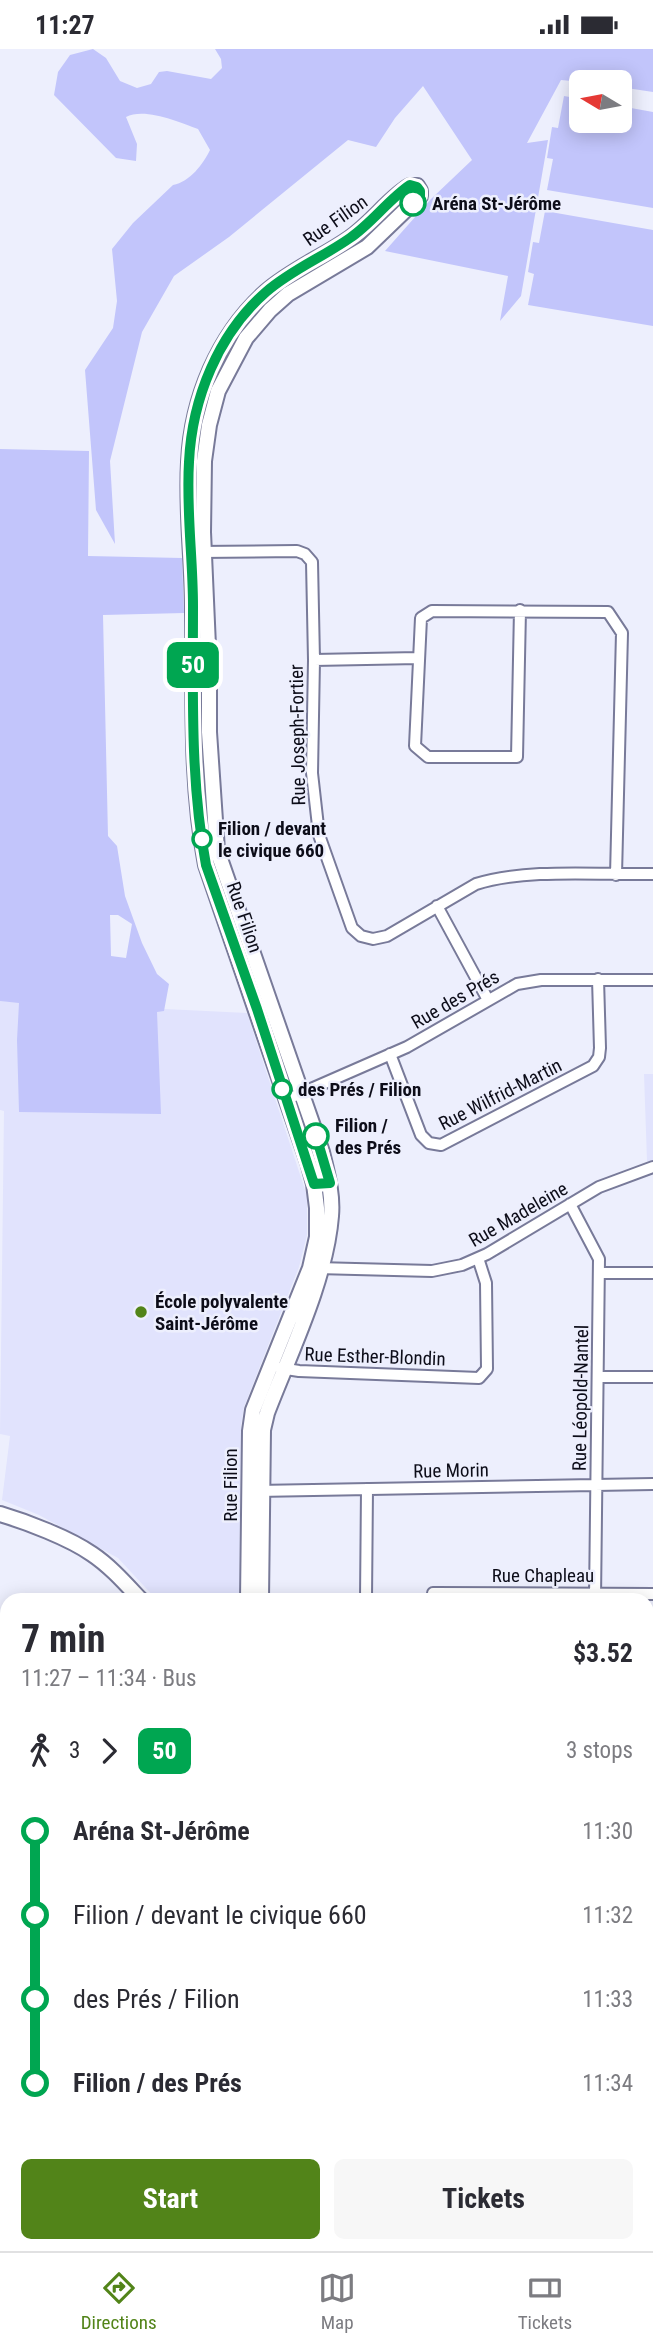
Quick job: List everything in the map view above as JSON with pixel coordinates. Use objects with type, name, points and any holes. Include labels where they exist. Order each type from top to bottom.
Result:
[{"type":"street","name":"Rue Filion","points":[[198,552],[189,518],[189,463],[193,425],[202,390],[219,350],[234,327],[265,293],[296,269],[372,222],[410,185],[417,187],[420,196],[367,247],[288,295],[270,310],[246,338],[218,391],[209,425],[204,461],[198,552],[194,730],[197,799],[210,851],[285,1099],[314,1184],[316,1268]]},
{"type":"street","name":"Rue Joseph-Fortier","points":[[198,552],[297,551],[305,554],[312,562],[312,773],[315,808],[319,835],[348,920],[352,928],[362,936],[373,939],[387,936],[476,884],[492,879],[535,875],[653,874]]},
{"type":"street","points":[[520,610],[517,757],[428,757],[415,746],[421,618],[432,611],[520,610],[608,612],[622,633],[615,875]]},
{"type":"street","points":[[314,660],[418,658]]},
{"type":"street","name":"Rue Filion","points":[[210,851],[302,1094],[330,1183],[332,1216],[316,1268],[277,1368],[253,1410],[250,1431],[261,1593]]},
{"type":"street","points":[[437,906],[488,1000]]},
{"type":"street","name":"Rue Wilfrid-Martin","points":[[390,1055],[421,1135],[429,1143],[441,1145],[593,1066],[599,1057],[600,1048],[598,979]]},
{"type":"street","name":"Rue des Prés","points":[[285,1099],[390,1055],[517,984],[541,980],[653,980]]},
{"type":"street","name":"Rue Madeleine","points":[[316,1268],[432,1271],[462,1265],[599,1187],[653,1167]]},
{"type":"street","points":[[314,1184],[330,1183]]},
{"type":"street","name":"Rue Léopold-Nantel","points":[[570,1204],[599,1259],[595,1593]]},
{"type":"street","name":"Rue Esther-Blondin","points":[[277,1368],[479,1378],[487,1369],[486,1283],[478,1258]]},
{"type":"street","points":[[599,1273],[653,1273]]},
{"type":"street","points":[[598,1377],[653,1377]]},
{"type":"street","name":"Rue Morin","points":[[256,1491],[653,1484]]},
{"type":"street","points":[[366,1593],[367,1489]]},
{"type":"street","name":"Rue Filion","points":[[248,1593],[256,1491]]},
{"type":"street","points":[[0,1514],[27,1522],[90,1552],[115,1572],[134,1593]]},
{"type":"shaded area","points":[[93,49],[106,58],[120,81],[137,88],[151,84],[159,72],[167,71],[211,79],[222,68],[221,59],[215,49],[653,49],[653,92],[632,89],[632,70],[569,70],[569,81],[561,80],[527,143],[548,140],[521,296],[500,321],[508,276],[385,251],[431,199],[472,160],[423,86],[395,118],[376,147],[348,140],[229,237],[174,276],[142,332],[110,461],[115,544],[96,510],[85,370],[113,328],[117,301],[112,249],[133,223],[173,185],[195,172],[210,150],[198,129],[162,117],[134,114],[126,117],[137,144],[136,161],[116,158],[54,95],[58,72],[70,55]]},
{"type":"shaded area","points":[[564,96],[569,97],[569,133],[632,133],[632,108],[653,112],[653,208],[547,190],[553,159],[547,158],[552,127],[558,128]]},
{"type":"shaded area","points":[[545,211],[653,230],[653,326],[528,305],[534,274],[528,272],[533,242],[539,243]]},
{"type":"shaded area","points":[[0,449],[89,451],[88,556],[182,558],[184,613],[103,615],[108,836],[117,846],[125,896],[142,943],[157,974],[169,984],[164,1011],[157,1012],[161,1114],[19,1112],[19,1003],[0,1001]],"holes":[[[110,915],[118,915],[132,924],[126,958],[111,956]]]},
{"type":"shaded area","name":"École polyvalente Saint-Jérôme","points":[[0,1001],[247,1013],[307,1196],[307,1235],[299,1267],[244,1407],[241,1425],[239,1593],[150,1593],[118,1558],[39,1515],[2,1500],[10,1436],[0,1434],[4,1111],[0,1110]]},
{"type":"shaded area","points":[[644,1074],[653,1074],[653,1161],[647,1161]]},
{"type":"bus line","name":"50","points":[[316,1136],[330,1183],[314,1184],[257,1009],[206,865],[197,799],[194,730],[189,463],[193,425],[202,390],[219,350],[234,327],[265,293],[296,269],[349,239],[372,222],[410,185],[420,191],[420,196],[413,203]]},
{"type":"place","name":"Aréna St-Jérôme","points":[[413,203]]},
{"type":"place","name":"Filion / devant le civique 660","points":[[202,839]]},
{"type":"place","name":"des Prés / Filion","points":[[282,1089]]},
{"type":"place","name":"Filion / des Prés","points":[[316,1136]]},
{"type":"place","name":"École polyvalente Saint-Jérôme","points":[[141,1312]]}]
